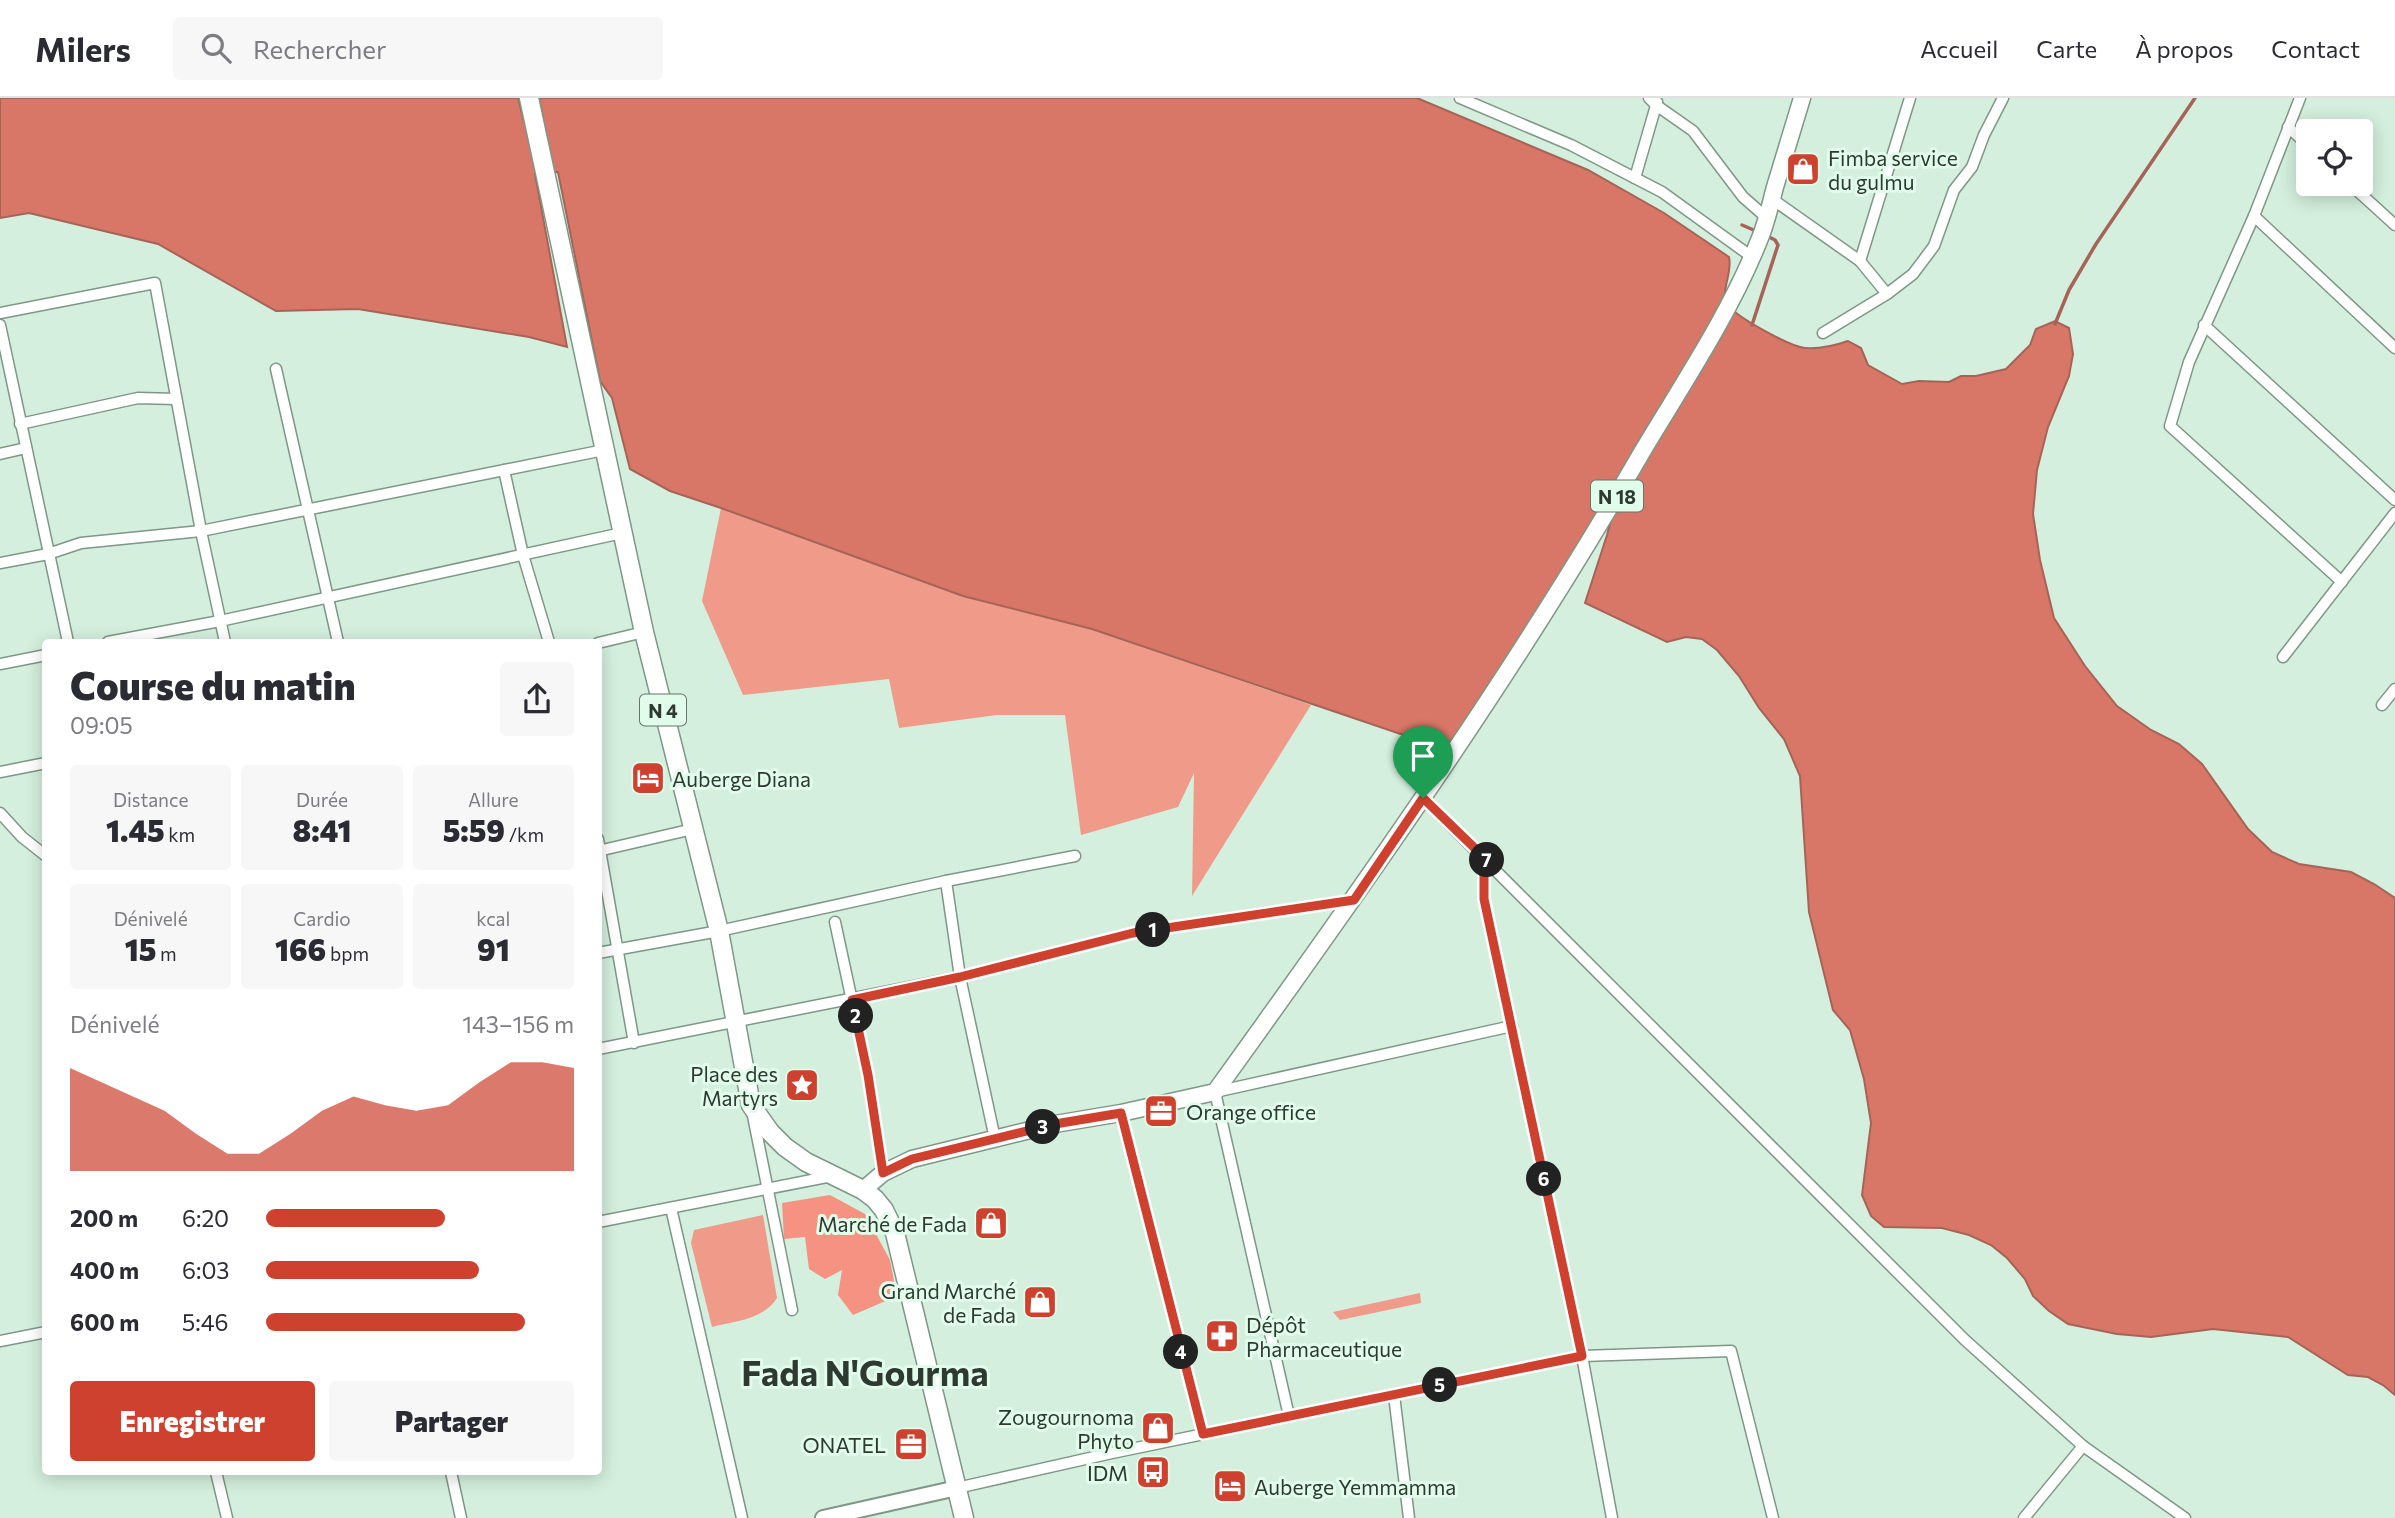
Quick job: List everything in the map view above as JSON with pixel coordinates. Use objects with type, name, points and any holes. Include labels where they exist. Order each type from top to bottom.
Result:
[{"type":"highway","name":"N 4","points":[[529,98],[644,632],[719,931],[751,1105],[770,1132],[785,1147],[806,1162],[863,1190],[884,1210],[895,1233],[964,1518]]},
{"type":"main road","name":"N 18","points":[[1215,1092],[1354,900],[1423,798],[1566,579],[1616,497],[1728,305],[1752,257],[1802,98]]},
{"type":"main road","points":[[863,1190],[883,1173],[912,1159],[1055,1124],[1121,1113],[1215,1092]]},
{"type":"main road","points":[[823,1518],[957,1488]]},
{"type":"street","points":[[1460,98],[1572,145],[1662,192],[1752,257]]},
{"type":"street","points":[[1860,261],[1910,98]]},
{"type":"street","points":[[1823,334],[1887,294],[1913,274],[1934,246],[1954,190],[1972,167],[1984,135],[2003,98]]},
{"type":"street","points":[[2300,98],[2254,216],[2189,362],[2170,426],[2342,582]]},
{"type":"street","points":[[1635,178],[1654,101],[1693,131],[1743,197],[1763,229]]},
{"type":"street","points":[[2288,127],[2296,134]]},
{"type":"street","points":[[2363,196],[2395,225]]},
{"type":"street","points":[[1772,199],[1860,261],[1887,294]]},
{"type":"street","points":[[2254,216],[2395,348]]},
{"type":"street","points":[[0,313],[155,283],[201,531],[224,639]]},
{"type":"street","points":[[0,325],[67,639]]},
{"type":"street","points":[[2204,325],[2395,500]]},
{"type":"street","points":[[276,369],[337,639]]},
{"type":"street","points":[[20,425],[138,398],[176,399]]},
{"type":"street","points":[[0,454],[26,448]]},
{"type":"street","points":[[0,563],[48,554],[81,542],[201,531],[604,450]]},
{"type":"street","points":[[503,470],[523,555],[548,639]]},
{"type":"street","points":[[2283,657],[2395,513]]},
{"type":"street","points":[[124,639],[220,621],[622,533]]},
{"type":"street","points":[[602,642],[644,632]]},
{"type":"street","points":[[0,664],[42,655]]},
{"type":"street","points":[[2382,705],[2395,689]]},
{"type":"street","points":[[0,772],[42,764]]},
{"type":"street","points":[[1423,798],[1965,1340],[2083,1446],[2185,1518]]},
{"type":"street","points":[[0,813],[22,837],[42,852]]},
{"type":"street","points":[[602,851],[693,829]]},
{"type":"street","points":[[602,952],[719,931],[946,881],[1075,856]]},
{"type":"street","points":[[1488,861],[1484,874],[1484,899],[1582,1356],[1612,1518]]},
{"type":"street","points":[[602,862],[634,1044]]},
{"type":"street","points":[[946,881],[960,977],[995,1139]]},
{"type":"street","points":[[602,1048],[960,977],[1133,933],[1354,900]]},
{"type":"street","points":[[835,922],[868,1075],[883,1173]]},
{"type":"street","points":[[1289,1416],[1215,1092],[1512,1026]]},
{"type":"street","points":[[751,1105],[792,1310]]},
{"type":"street","points":[[1121,1113],[1203,1434]]},
{"type":"street","points":[[602,1221],[832,1176]]},
{"type":"street","points":[[671,1208],[742,1518]]},
{"type":"street","points":[[0,1341],[42,1333]]},
{"type":"street","points":[[957,1488],[1582,1356],[1731,1351],[1773,1518]]},
{"type":"street","points":[[1394,1395],[1409,1518]]},
{"type":"street","points":[[2024,1518],[2083,1446]]},
{"type":"street","points":[[217,1475],[227,1518]]},
{"type":"street","points":[[453,1475],[461,1518]]},
{"type":"shaded area","points":[[0,98],[518,98],[524,121],[543,118],[539,98],[1417,98],[1588,170],[1664,213],[1729,257],[1726,300],[1741,317],[1777,337],[1805,348],[1827,347],[1848,341],[1861,348],[1868,365],[1902,384],[1919,381],[1949,382],[1961,376],[1976,376],[2006,369],[2030,345],[2036,329],[2055,321],[2069,328],[2073,354],[2069,376],[2048,427],[2037,470],[2033,514],[2040,560],[2054,618],[2085,666],[2117,706],[2151,730],[2179,744],[2202,764],[2248,829],[2272,852],[2299,864],[2351,872],[2395,898],[2395,1395],[2368,1377],[2348,1375],[2288,1337],[2213,1329],[2151,1337],[2117,1334],[2068,1324],[2033,1296],[2025,1279],[2007,1258],[1991,1245],[1969,1235],[1942,1228],[1884,1227],[1871,1216],[1862,1195],[1871,1123],[1864,1079],[1850,1030],[1833,1010],[1809,912],[1800,776],[1784,739],[1717,650],[1702,639],[1686,637],[1667,642],[1585,603],[1616,500],[1459,742],[1427,743],[1092,629],[963,596],[670,491],[630,469],[612,398],[600,381],[558,172],[535,174],[567,347],[529,337],[358,309],[276,311],[158,244],[29,213],[0,218]]},
{"type":"shaded area","points":[[721,508],[963,596],[1092,629],[1311,705],[1192,896],[1194,773],[1178,807],[1081,835],[1065,715],[997,715],[899,728],[889,679],[743,695],[702,601]]},
{"type":"shaded area","points":[[830,1195],[865,1214],[890,1260],[897,1296],[853,1315],[838,1295],[842,1270],[825,1279],[809,1269],[805,1237],[784,1239],[782,1203]]},
{"type":"shaded area","points":[[763,1215],[777,1298],[756,1315],[712,1327],[691,1243],[694,1230]]},
{"type":"shaded area","points":[[1420,1293],[1421,1303],[1340,1320],[1333,1312]]},
{"type":"waterway","points":[[2055,324],[2069,290],[2096,244],[2195,98]]},
{"type":"waterway","points":[[1742,225],[1756,231]]},
{"type":"waterway","points":[[1752,325],[1778,245],[1767,236]]},
{"type":"place","name":"Fimba service du gulmu","points":[[1803,169]]},
{"type":"place","name":"Auberge Diana","points":[[648,778]]},
{"type":"place","name":"Place des Martyrs","points":[[802,1085]]},
{"type":"place","name":"Orange office","points":[[1161,1111]]},
{"type":"place","name":"Marché de Fada","points":[[991,1223]]},
{"type":"place","name":"Grand Marché de Fada","points":[[1040,1302]]},
{"type":"place","name":"Dépôt Pharmaceutique","points":[[1222,1336]]},
{"type":"place","name":"Zougournoma Phyto","points":[[1158,1428]]},
{"type":"place","name":"ONATEL","points":[[911,1444]]},
{"type":"place","name":"IDM","points":[[1153,1472]]},
{"type":"place","name":"Auberge Yemmamma","points":[[1230,1486]]},
{"type":"district","name":"Fada N'Gourma","points":[[865,1371]]},
{"type":"route","points":[[1423,798],[1488,861],[1484,874],[1484,899],[1582,1356],[1203,1434],[1121,1113],[1055,1124],[912,1159],[883,1173],[868,1075],[852,1000],[960,977],[1133,933],[1354,900],[1423,798]]}]
